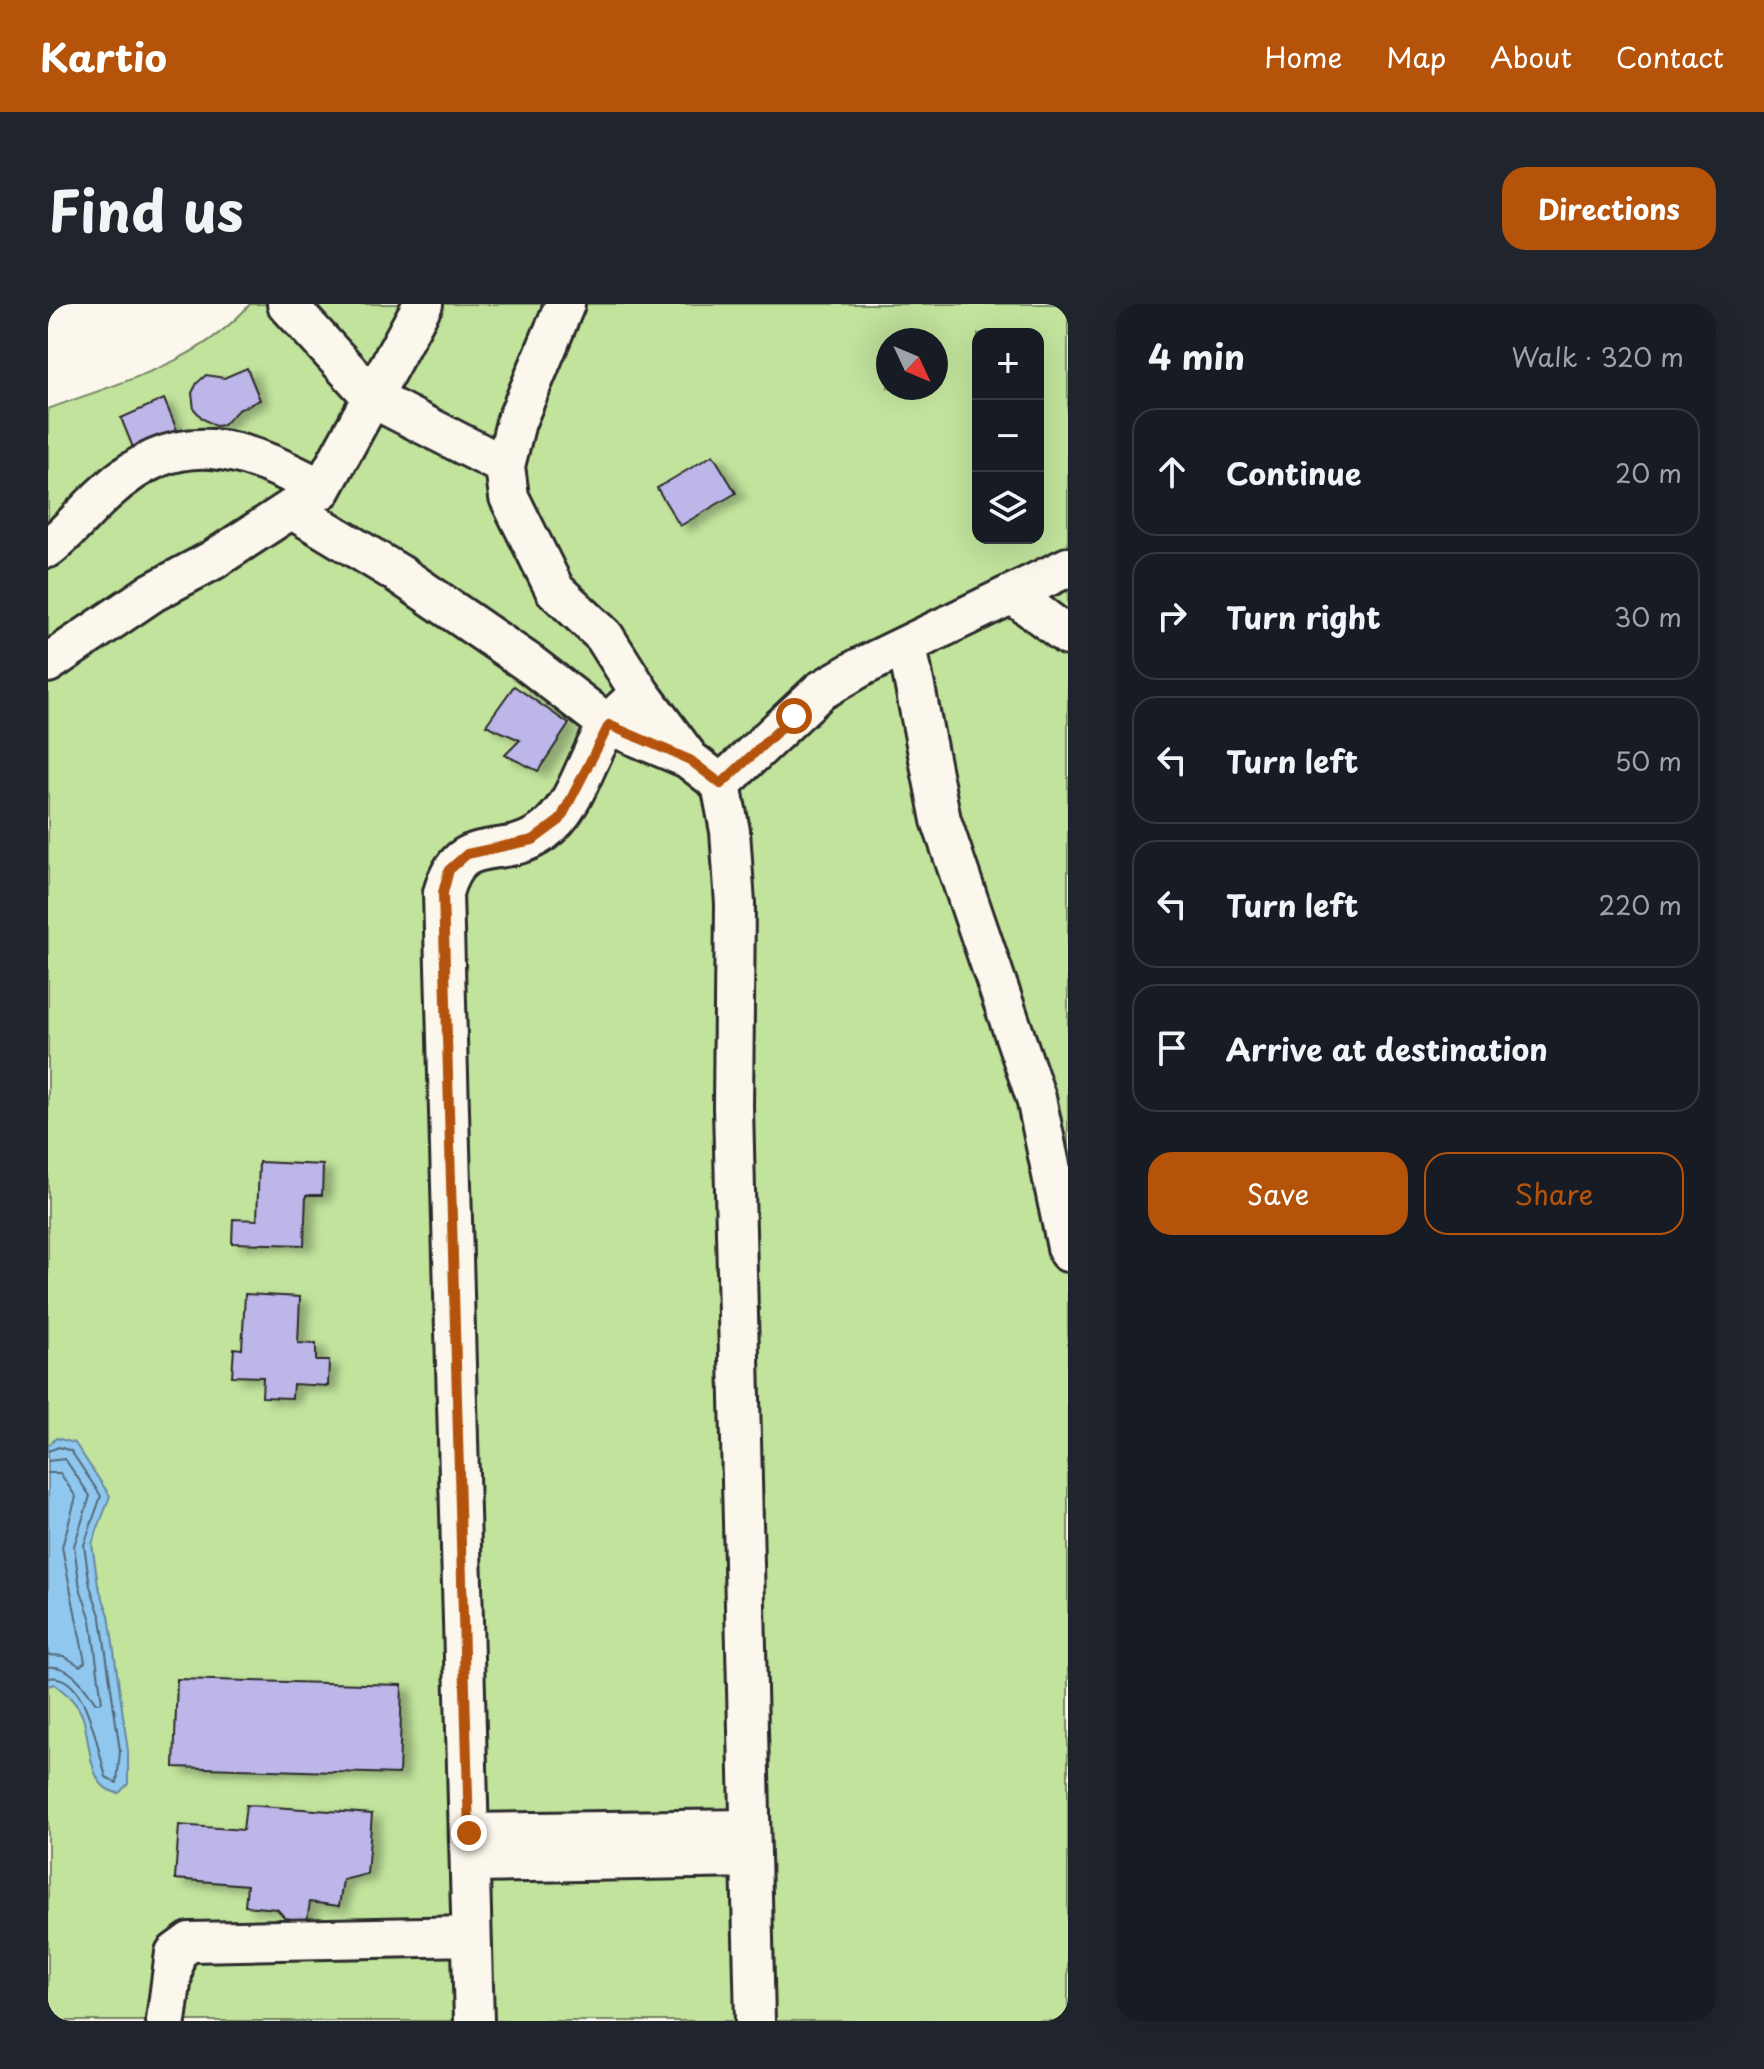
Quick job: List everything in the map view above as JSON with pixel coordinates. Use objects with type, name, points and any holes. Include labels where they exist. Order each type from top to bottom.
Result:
[{"type":"lane","points":[[287,304],[374,399],[505,466]]},
{"type":"lane","points":[[48,663],[153,592],[213,560],[306,499],[374,399],[423,304]]},
{"type":"lane","points":[[565,304],[516,422],[505,466],[509,497],[555,590],[604,636],[640,693],[690,760]]},
{"type":"lane","points":[[48,548],[106,491],[156,456],[204,446],[264,459],[306,499],[399,574],[530,664],[609,725],[690,760],[721,784],[730,831],[735,904],[733,1123],[755,2021]]},
{"type":"lane","points":[[721,784],[820,691],[1068,567]]},
{"type":"lane","points":[[1012,594],[1068,636]]},
{"type":"lane","points":[[907,646],[941,820],[1036,1098],[1068,1252]]},
{"type":"lane","points":[[474,2021],[443,893],[449,870],[467,854],[533,840],[560,820],[609,725],[640,693]]},
{"type":"lane","points":[[469,1848],[750,1843]]},
{"type":"lane","points":[[166,2021],[175,1953],[190,1942],[471,1936]]},
{"type":"green space","points":[[250,304],[1068,304],[1068,2021],[48,2021],[48,409],[157,369],[207,342],[230,325]]},
{"type":"water","points":[[56,1438],[75,1443],[110,1496],[92,1544],[98,1585],[109,1615],[128,1751],[128,1784],[119,1793],[109,1790],[96,1774],[78,1708],[54,1684],[48,1686],[48,1446]]},
{"type":"building","points":[[247,368],[260,400],[238,410],[223,425],[215,426],[202,418],[194,409],[192,393],[197,383],[206,375],[224,378]]},
{"type":"building","points":[[164,399],[180,437],[136,455],[121,418]]},
{"type":"building","points":[[713,455],[736,493],[680,526],[657,488]]},
{"type":"building","points":[[514,686],[569,724],[538,771],[505,755],[520,740],[486,725]]},
{"type":"building","points":[[259,1162],[323,1165],[322,1195],[306,1195],[304,1245],[232,1243],[233,1219],[257,1220]]},
{"type":"building","points":[[245,1294],[300,1297],[298,1343],[316,1344],[316,1361],[329,1361],[328,1386],[293,1384],[292,1398],[262,1397],[263,1377],[232,1376],[234,1348],[242,1349]]},
{"type":"building","points":[[177,1679],[402,1685],[399,1774],[174,1767]]},
{"type":"building","points":[[246,1805],[372,1814],[367,1874],[343,1880],[339,1906],[310,1902],[307,1921],[285,1918],[277,1909],[245,1906],[247,1885],[175,1879],[179,1825],[243,1830]]},
{"type":"route","points":[[469,1833],[443,893],[449,870],[467,854],[533,840],[560,820],[609,725],[690,760],[721,784],[794,716]]}]
